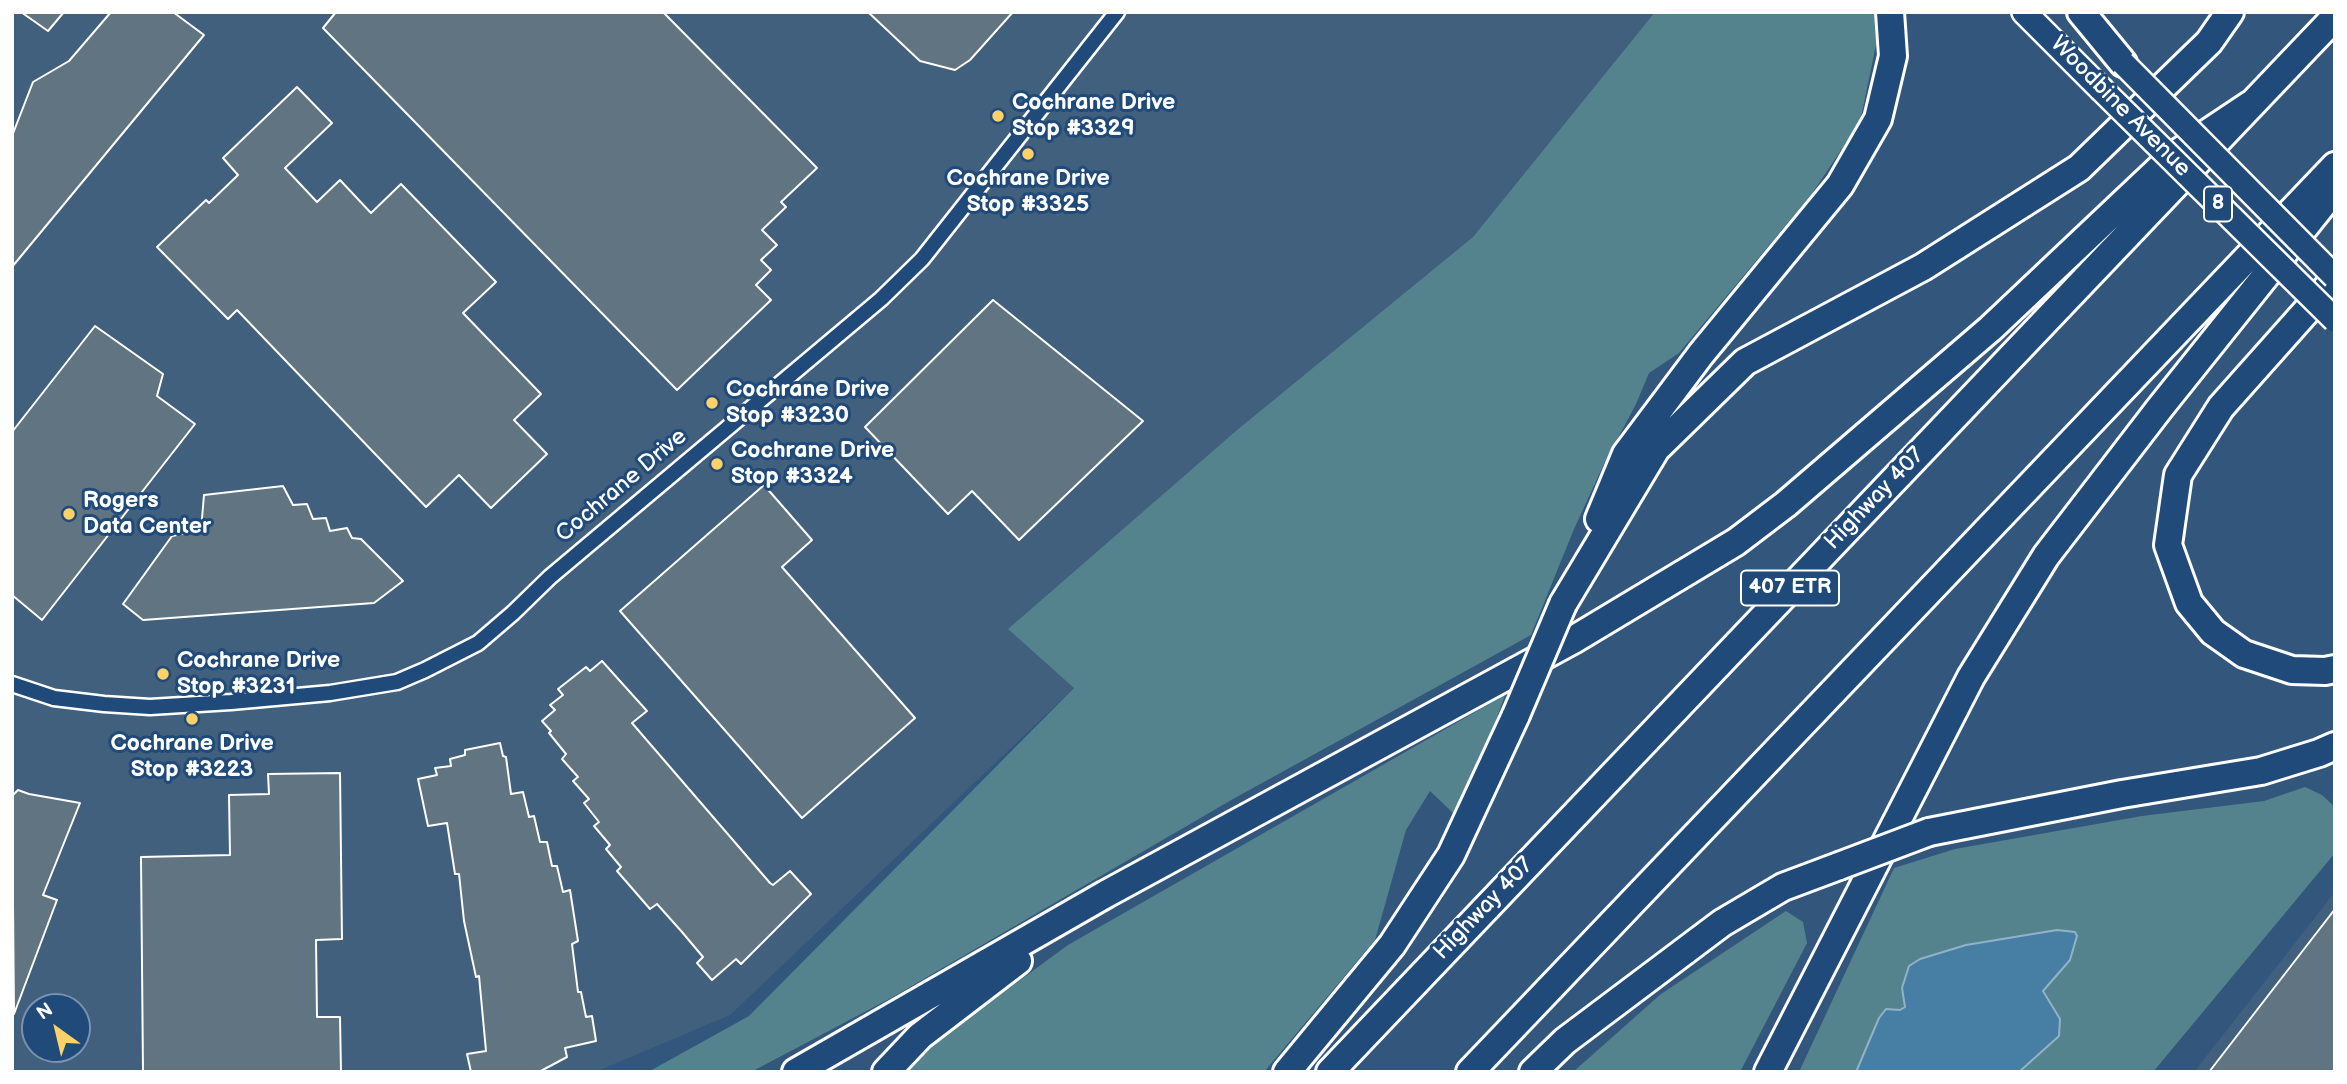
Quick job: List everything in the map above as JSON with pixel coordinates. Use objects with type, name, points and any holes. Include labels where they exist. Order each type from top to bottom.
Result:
[{"type":"highway","points":[[1287,1072],[1392,945],[1451,855],[1516,715],[1626,454],[1701,354],[1840,185],[1878,119],[1893,56],[1890,12]]},
{"type":"highway","points":[[2081,12],[2123,63]]},
{"type":"highway","points":[[1563,604],[1656,449],[1745,362],[1923,267],[2079,168],[2209,42],[2230,12]]},
{"type":"highway","name":"Highway 407","points":[[1329,1072],[2335,18]]},
{"type":"highway","points":[[796,1072],[1106,894],[1573,640],[1736,542],[1786,504],[1991,328],[2173,156],[2251,104]]},
{"type":"highway","points":[[1470,1072],[2335,166]]},
{"type":"highway","points":[[1769,1072],[1971,677],[2046,556],[2159,409],[2335,189]]},
{"type":"highway","points":[[2335,278],[2221,408],[2178,475],[2168,545],[2189,603],[2213,632],[2244,654],[2292,670],[2325,671],[2335,668]]},
{"type":"highway","points":[[1533,1072],[1565,1041],[1722,923],[1783,887],[1929,832],[2122,794],[2261,771],[2335,746]]},
{"type":"highway","points":[[886,1072],[920,1036],[1106,894]]},
{"type":"main road","name":"Woodbine Avenue","points":[[2024,12],[2335,320]]},
{"type":"main road","name":"Woodbine Avenue","points":[[2073,12],[2335,278]]},
{"type":"street","name":"Cochrane Drive","points":[[12,684],[54,698],[104,704],[150,707],[231,702],[330,693],[397,682],[478,643],[550,576],[881,299],[922,259],[1117,12]]},
{"type":"shaded area","points":[[12,12],[1655,12],[1473,237],[1237,430],[1008,629],[1075,687],[730,1015],[595,1072],[12,1072]]},
{"type":"shaded area","points":[[2335,892],[2335,1072],[2194,1072]]},
{"type":"shaded area","points":[[2057,930],[2075,932],[2077,936],[2070,960],[2043,991],[2060,1019],[2059,1036],[2019,1072],[1856,1072],[1879,1018],[1886,1009],[1900,1010],[1905,1007],[1902,988],[1909,966],[1920,959],[1966,945]]},
{"type":"green space","points":[[1655,12],[1875,12],[1878,35],[1860,122],[1811,195],[1679,353],[1649,373],[1574,529],[1531,635],[1233,799],[891,998],[751,1072],[648,1072],[749,1016],[1074,688],[1008,629],[1237,430],[1473,237]]},
{"type":"green space","points":[[1505,695],[1486,749],[1453,813],[1430,791],[1406,830],[1375,940],[1264,1072],[907,1072],[930,1046],[1068,945]]},
{"type":"green space","points":[[2305,787],[2322,795],[2335,807],[2335,853],[2153,1072],[1799,1072],[1894,868],[1955,849],[2142,816],[2264,801]]},
{"type":"green space","points":[[1786,911],[1803,922],[1807,943],[1740,1072],[1573,1072],[1661,994]]},
{"type":"building","points":[[21,12],[64,12],[48,31]]},
{"type":"building","points":[[111,12],[173,12],[204,35],[12,267],[12,136],[33,82],[69,61]]},
{"type":"building","points":[[336,12],[663,12],[817,168],[781,202],[786,207],[762,230],[777,245],[761,260],[771,270],[756,285],[771,300],[677,390],[323,28]]},
{"type":"building","points":[[868,12],[1013,12],[970,60],[955,70],[920,61]]},
{"type":"building","points":[[297,87],[332,123],[285,168],[317,202],[340,180],[371,213],[401,184],[496,282],[463,313],[541,394],[514,420],[547,454],[491,508],[459,475],[426,507],[237,310],[228,319],[157,247],[206,200],[209,203],[238,175],[223,158]]},
{"type":"building","points":[[993,300],[1143,421],[1019,540],[972,491],[948,514],[865,427]]},
{"type":"building","name":"Rogers Data Center","points":[[95,326],[163,374],[157,396],[195,424],[42,620],[12,595],[12,432]]},
{"type":"building","points":[[764,485],[812,540],[782,567],[915,718],[802,818],[620,611]]},
{"type":"building","points":[[283,486],[293,505],[307,504],[313,519],[326,518],[330,531],[347,528],[352,538],[361,539],[403,581],[374,603],[143,620],[123,604],[172,536],[201,530],[204,495]]},
{"type":"building","points":[[602,661],[647,711],[632,723],[770,883],[773,885],[790,871],[811,894],[741,964],[736,959],[712,980],[697,963],[703,957],[682,932],[657,904],[650,909],[617,871],[621,867],[606,849],[610,845],[594,826],[599,822],[584,803],[589,799],[573,781],[578,777],[562,759],[566,754],[542,721],[555,710],[550,705],[563,695],[558,689],[586,667],[590,671]]},
{"type":"building","points":[[500,743],[503,756],[506,757],[511,794],[523,792],[529,817],[534,816],[540,842],[547,842],[552,866],[557,866],[563,892],[570,890],[578,941],[572,944],[578,992],[581,992],[586,1017],[592,1016],[596,1041],[565,1048],[567,1057],[539,1072],[471,1072],[467,1054],[486,1051],[479,976],[476,977],[464,921],[459,874],[455,874],[447,823],[428,826],[418,779],[437,775],[435,768],[451,766],[450,759],[465,755],[465,750]]},
{"type":"building","points":[[340,773],[342,939],[316,940],[317,1017],[340,1017],[341,1072],[143,1072],[141,857],[230,855],[229,795],[269,794],[268,774]]},
{"type":"building","points":[[18,790],[80,803],[43,895],[57,900],[14,1014],[12,796]]},
{"type":"building","points":[[2335,909],[2335,1072],[2209,1072]]},
{"type":"place","name":"Cochrane Drive Stop #3329","points":[[998,116]]},
{"type":"place","name":"Cochrane Drive Stop #3325","points":[[1028,154]]},
{"type":"place","name":"Cochrane Drive Stop #3230","points":[[712,403]]},
{"type":"place","name":"Cochrane Drive Stop #3324","points":[[717,464]]},
{"type":"place","name":"Rogers Data Center","points":[[69,514]]},
{"type":"place","name":"Cochrane Drive Stop #3231","points":[[163,674]]},
{"type":"place","name":"Cochrane Drive Stop #3223","points":[[192,719]]}]
